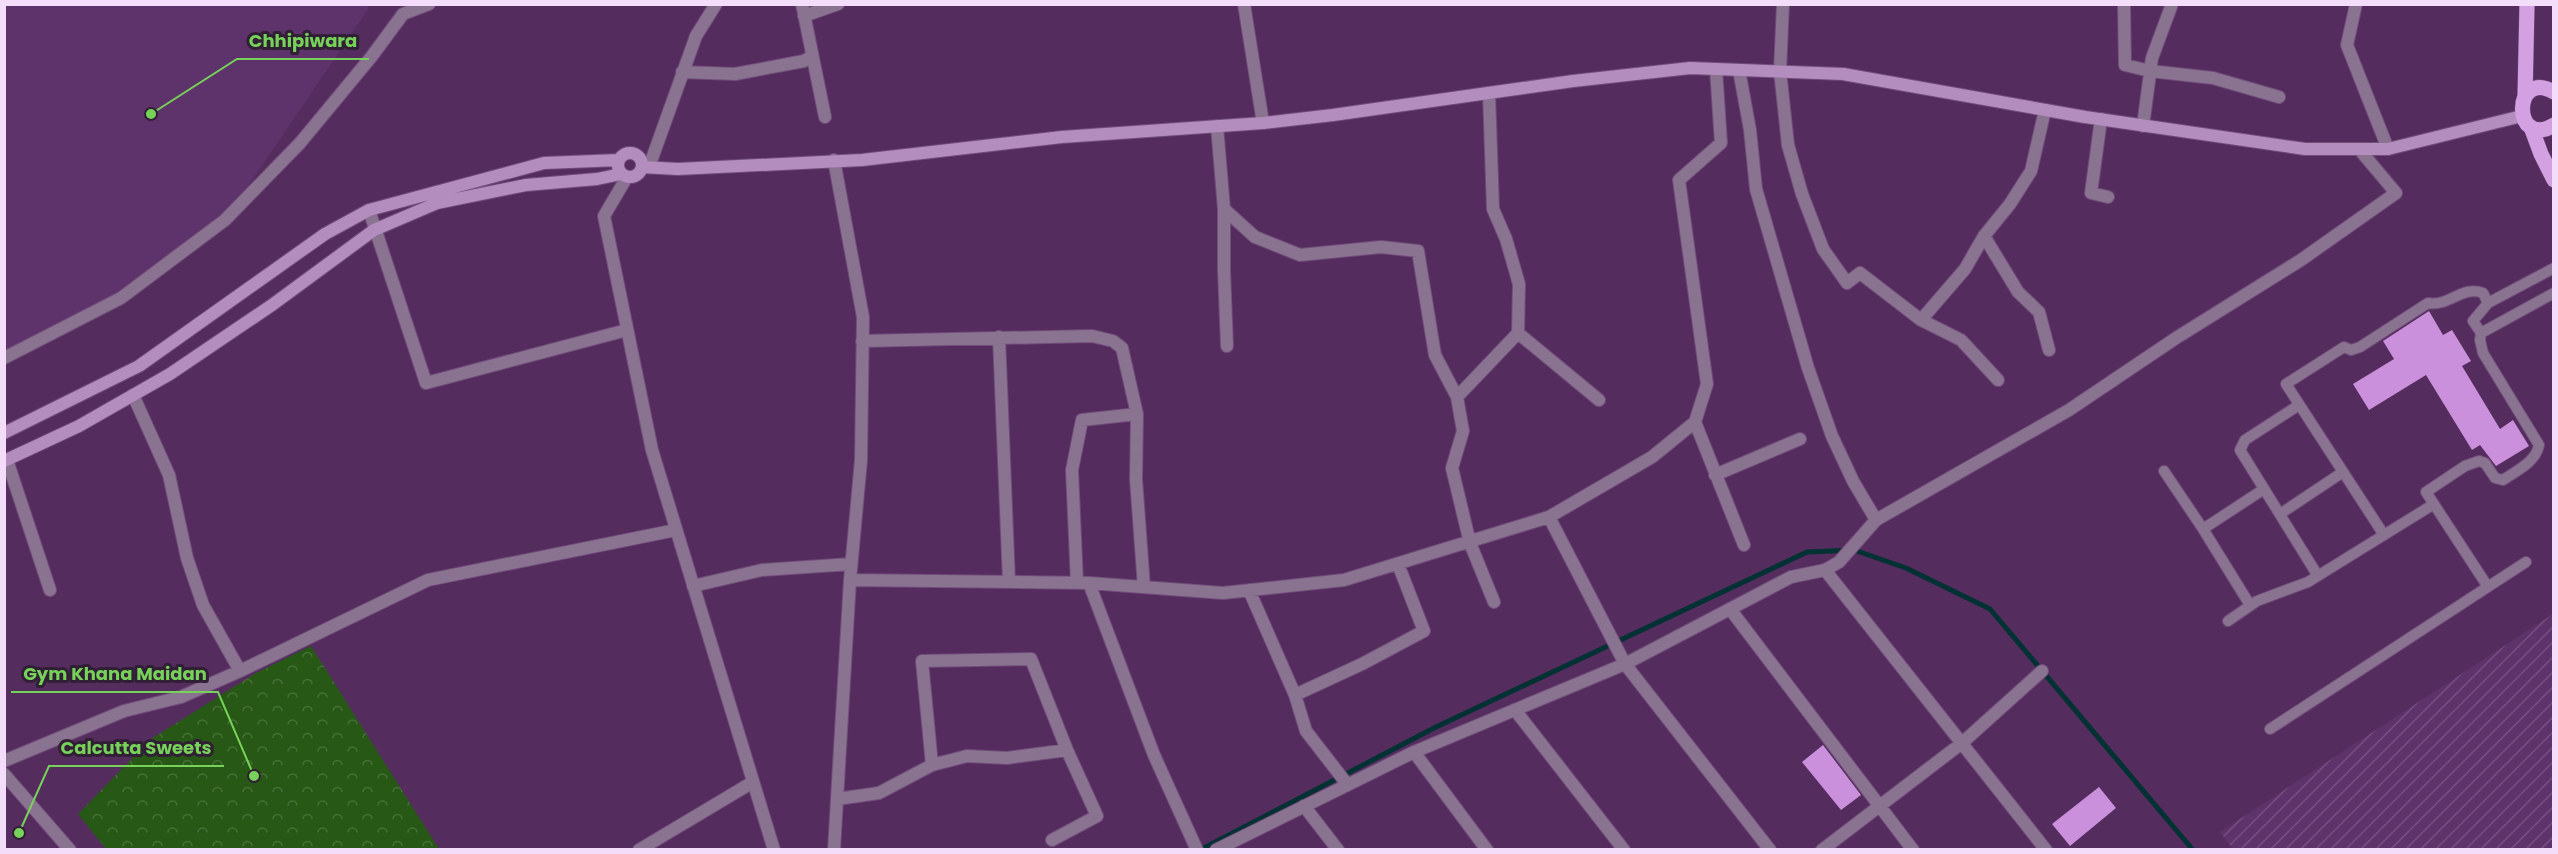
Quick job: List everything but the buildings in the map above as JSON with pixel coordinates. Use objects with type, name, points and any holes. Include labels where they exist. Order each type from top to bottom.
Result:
[{"type":"main road","points":[[2527,4],[2525,97],[2521,110],[2553,180]]},
{"type":"main road","points":[[645,167],[678,169],[862,160],[1062,137],[1263,123],[1690,68],[1843,74],[2101,120],[2305,149],[2388,150],[2527,122],[2544,129],[2553,129]]},
{"type":"main road","points":[[2525,97],[2536,89],[2542,88],[2553,92]]},
{"type":"main road","points":[[4,433],[139,366],[325,234],[369,210],[544,163],[619,160],[627,153],[635,154],[645,167]]},
{"type":"main road","points":[[619,160],[618,169],[624,176]]},
{"type":"main road","points":[[6,460],[79,426],[170,374],[253,318],[374,230],[437,203],[526,186],[639,174],[645,167]]},
{"type":"street","points":[[4,358],[121,298],[225,220],[300,143],[372,56],[399,9],[429,4]]},
{"type":"street","points":[[645,167],[696,36],[716,4]]},
{"type":"street","points":[[825,117],[803,10],[838,4]]},
{"type":"street","points":[[1245,4],[1263,123]]},
{"type":"street","points":[[1783,4],[1780,71],[1788,145],[1802,194],[1823,249],[1846,283],[1860,273],[1921,320],[1961,340],[1998,380]]},
{"type":"street","points":[[2124,4],[2125,64],[2150,71],[2213,78],[2279,97]]},
{"type":"street","points":[[2144,126],[2152,58],[2172,4]]},
{"type":"street","points":[[2356,4],[2347,45],[2388,150]]},
{"type":"street","points":[[682,72],[735,74],[804,61],[812,56]]},
{"type":"street","points":[[850,580],[1083,583],[1223,593],[1344,580],[1549,517],[1652,457],[1695,422],[1707,384],[1679,180],[1721,143],[1716,69]]},
{"type":"street","points":[[1739,70],[1750,130],[1756,189],[1808,368],[1832,436],[1853,481],[1876,520]]},
{"type":"street","points":[[1457,397],[1518,333],[1519,284],[1506,239],[1493,209],[1489,93]]},
{"type":"street","points":[[1921,320],[1965,269],[1984,236],[2010,204],[2031,171],[2045,110]]},
{"type":"street","points":[[2101,120],[2091,194],[2108,197]]},
{"type":"street","points":[[1217,126],[1224,209],[1227,346]]},
{"type":"street","points":[[1216,849],[1414,752],[1625,663],[1791,577],[1825,570],[1839,562],[1876,520],[2069,410],[2176,338],[2301,260],[2396,193],[2359,149]]},
{"type":"street","points":[[834,160],[863,317],[861,460],[851,564],[834,849]]},
{"type":"street","points":[[624,176],[604,216],[652,450],[774,849]]},
{"type":"street","points":[[1224,209],[1256,237],[1300,255],[1381,247],[1418,251],[1436,355],[1457,397],[1462,431],[1452,468],[1470,543],[1494,602]]},
{"type":"street","points":[[369,210],[426,383],[627,330]]},
{"type":"street","points":[[1984,236],[2018,292],[2039,312],[2049,350]]},
{"type":"street","points":[[1518,333],[1599,400]]},
{"type":"street","points":[[862,341],[1092,336],[1113,341],[1122,348],[1137,414],[1136,479],[1144,587]]},
{"type":"street","points":[[999,337],[1009,582]]},
{"type":"street","points":[[133,395],[169,475],[187,558],[203,605],[240,671]]},
{"type":"street","points":[[1137,414],[1082,420],[1072,470],[1083,583],[1154,755],[1197,849]]},
{"type":"street","points":[[1695,422],[1744,545]]},
{"type":"street","points":[[1715,475],[1800,439]]},
{"type":"street","points":[[6,460],[50,590]]},
{"type":"street","points":[[1549,517],[1625,663],[1770,849]]},
{"type":"street","points":[[4,761],[124,711],[181,697],[428,580],[676,530]]},
{"type":"street","points":[[693,586],[762,570],[851,564]]},
{"type":"street","points":[[1295,695],[1362,664],[1424,631],[1398,564]]},
{"type":"street","points":[[1825,570],[2046,849]]},
{"type":"street","points":[[1249,590],[1295,695],[1306,731],[1347,784]]},
{"type":"street","points":[[1730,609],[1913,849]]},
{"type":"street","points":[[932,765],[922,661],[1031,659],[1067,750],[1097,816],[1052,840]]},
{"type":"street","points":[[1822,849],[1962,742],[2042,671]]},
{"type":"street","points":[[1515,710],[1624,849]]},
{"type":"street","points":[[837,799],[879,793],[932,765],[967,756],[1007,758],[1067,750]]},
{"type":"street","points":[[1414,752],[1487,849]]},
{"type":"street","points":[[4,774],[70,849]]},
{"type":"street","points":[[639,849],[753,782]]},
{"type":"street","points":[[1304,806],[1338,849]]},
{"type":"lane","points":[[2488,587],[2426,492],[2465,466],[2479,460],[2485,463],[2495,478],[2503,480],[2538,453],[2539,445],[2534,435],[2515,409],[2483,353],[2481,333],[2473,321],[2488,303],[2553,268]]},
{"type":"lane","points":[[2384,535],[2286,384],[2335,351],[2344,347],[2351,350],[2360,347],[2428,303],[2441,305],[2457,295],[2475,290],[2483,293],[2488,303]]},
{"type":"lane","points":[[2481,333],[2553,293]]},
{"type":"lane","points":[[2299,405],[2245,440],[2240,450],[2318,576]]},
{"type":"lane","points":[[2164,471],[2250,605]]},
{"type":"lane","points":[[2280,514],[2343,472]]},
{"type":"lane","points":[[2203,529],[2264,489]]},
{"type":"lane","points":[[2228,621],[2250,605],[2318,576],[2434,504]]},
{"type":"lane","points":[[2270,729],[2526,562]]},
{"type":"shaded area","points":[[365,4],[369,8],[225,220],[121,298],[5,356],[5,5]]},
{"type":"shaded area","points":[[2553,614],[2553,849],[2233,849],[2220,832]]},
{"type":"green space","points":[[311,646],[439,849],[106,849],[78,814],[151,739],[256,673]]},
{"type":"waterway","points":[[1200,850],[1436,727],[1807,552],[1854,550],[1906,568],[1990,609],[2193,850]]},
{"type":"place","name":"Chhipiwara","points":[[151,114]]},
{"type":"place","name":"Gym Khana Maidan","points":[[254,776]]},
{"type":"place","name":"Calcutta Sweets","points":[[19,833]]}]
